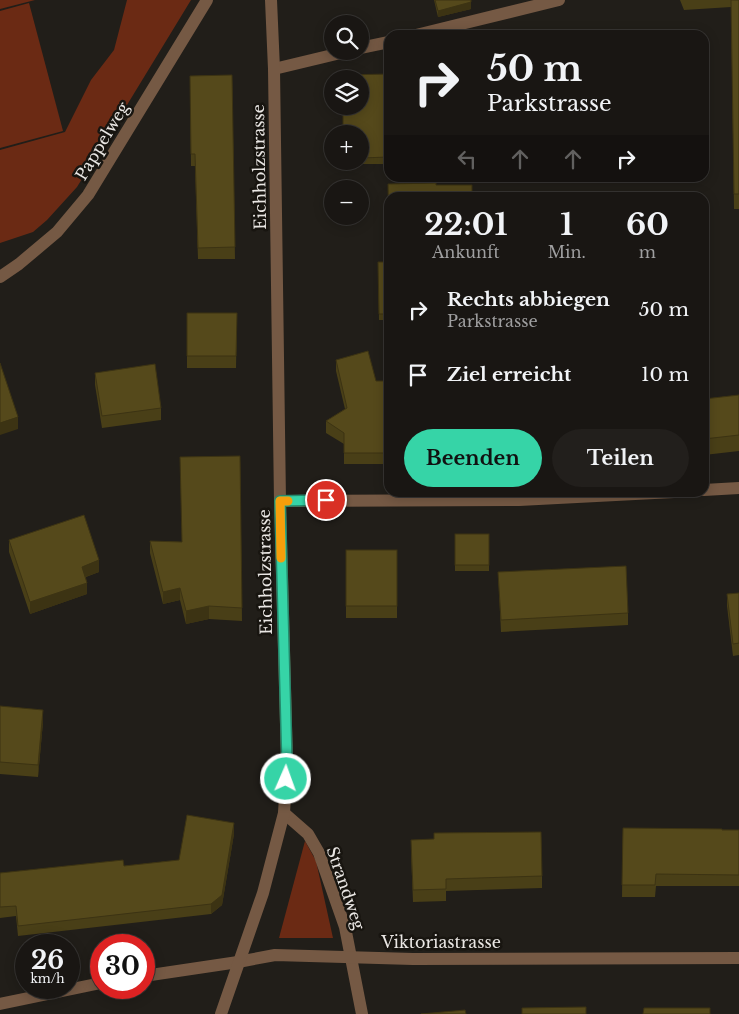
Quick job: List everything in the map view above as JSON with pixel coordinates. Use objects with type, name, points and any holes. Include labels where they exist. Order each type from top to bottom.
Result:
[{"type":"street","name":"Pappelweg","points":[[0,277],[57,232],[88,195],[207,0]]},
{"type":"street","name":"Eichholzstrasse","points":[[221,1014],[263,893],[284,813],[287,762],[280,501],[274,69],[271,0]]},
{"type":"street","points":[[436,30],[559,0]]},
{"type":"street","points":[[369,46],[384,43]]},
{"type":"street","points":[[274,69],[324,57]]},
{"type":"street","points":[[709,490],[739,488]]},
{"type":"street","points":[[280,501],[420,497]]},
{"type":"street","points":[[471,497],[519,500],[577,497]]},
{"type":"street","name":"Strandweg","points":[[284,813],[308,834],[319,853],[345,927],[362,1014]]},
{"type":"street","name":"Viktoriastrasse","points":[[155,974],[275,955],[351,958],[739,958]]},
{"type":"street","points":[[0,1004],[90,985]]},
{"type":"shaded area","points":[[0,0],[35,0],[0,9]]},
{"type":"shaded area","points":[[127,0],[191,0],[77,187],[47,220],[33,232],[0,243],[0,150],[65,132],[91,80],[114,50]]},
{"type":"shaded area","points":[[29,3],[63,131],[0,148],[0,11]]},
{"type":"shaded area","points":[[305,841],[316,861],[333,938],[279,938]]},
{"type":"building","points":[[435,0],[471,0],[471,2],[438,11]]},
{"type":"building","points":[[731,0],[739,0],[739,194],[734,194]]},
{"type":"building","points":[[369,74],[384,74],[384,157],[369,158],[369,125],[343,125],[343,115],[369,115]]},
{"type":"building","points":[[232,75],[235,247],[198,248],[195,154],[191,154],[190,76]]},
{"type":"building","points":[[436,183],[436,185],[472,185],[472,192],[388,192],[388,184]]},
{"type":"building","points":[[378,262],[384,262],[384,314],[379,314]]},
{"type":"building","points":[[187,313],[237,313],[236,356],[187,356]]},
{"type":"building","points":[[368,351],[376,381],[384,381],[384,453],[344,453],[344,433],[326,421],[347,408],[336,360]]},
{"type":"building","points":[[0,363],[18,417],[0,423]]},
{"type":"building","points":[[155,364],[161,408],[102,416],[95,373]]},
{"type":"building","points":[[739,395],[739,435],[709,438],[709,398]]},
{"type":"building","points":[[240,456],[242,608],[209,606],[186,611],[180,588],[163,592],[150,541],[182,542],[180,457]]},
{"type":"building","points":[[84,515],[99,560],[82,567],[87,583],[30,602],[9,540]]},
{"type":"building","points":[[455,534],[489,534],[489,565],[455,565]]},
{"type":"building","points":[[346,550],[397,550],[397,606],[346,606]]},
{"type":"building","points":[[626,566],[628,613],[501,620],[498,572]]},
{"type":"building","points":[[739,593],[739,643],[733,644],[727,594]]},
{"type":"building","points":[[0,706],[43,710],[38,765],[0,762]]},
{"type":"building","points":[[187,815],[234,823],[222,895],[211,904],[18,926],[16,906],[0,907],[0,873],[123,860],[124,866],[179,860]]},
{"type":"building","points":[[623,828],[739,830],[739,875],[656,874],[655,885],[622,885]]},
{"type":"building","points":[[541,832],[542,876],[446,879],[446,889],[413,890],[411,840],[434,839],[434,833]]},
{"type":"building","points":[[586,1007],[586,1014],[522,1014],[522,1008]]},
{"type":"building","points":[[644,1008],[710,1008],[710,1014],[643,1014]]},
{"type":"building","points":[[465,1010],[466,1014],[421,1014]]},
{"type":"slow traffic","points":[[281,558],[280,501],[288,501]]},
{"type":"route","points":[[286,779],[280,501],[326,500]]}]
